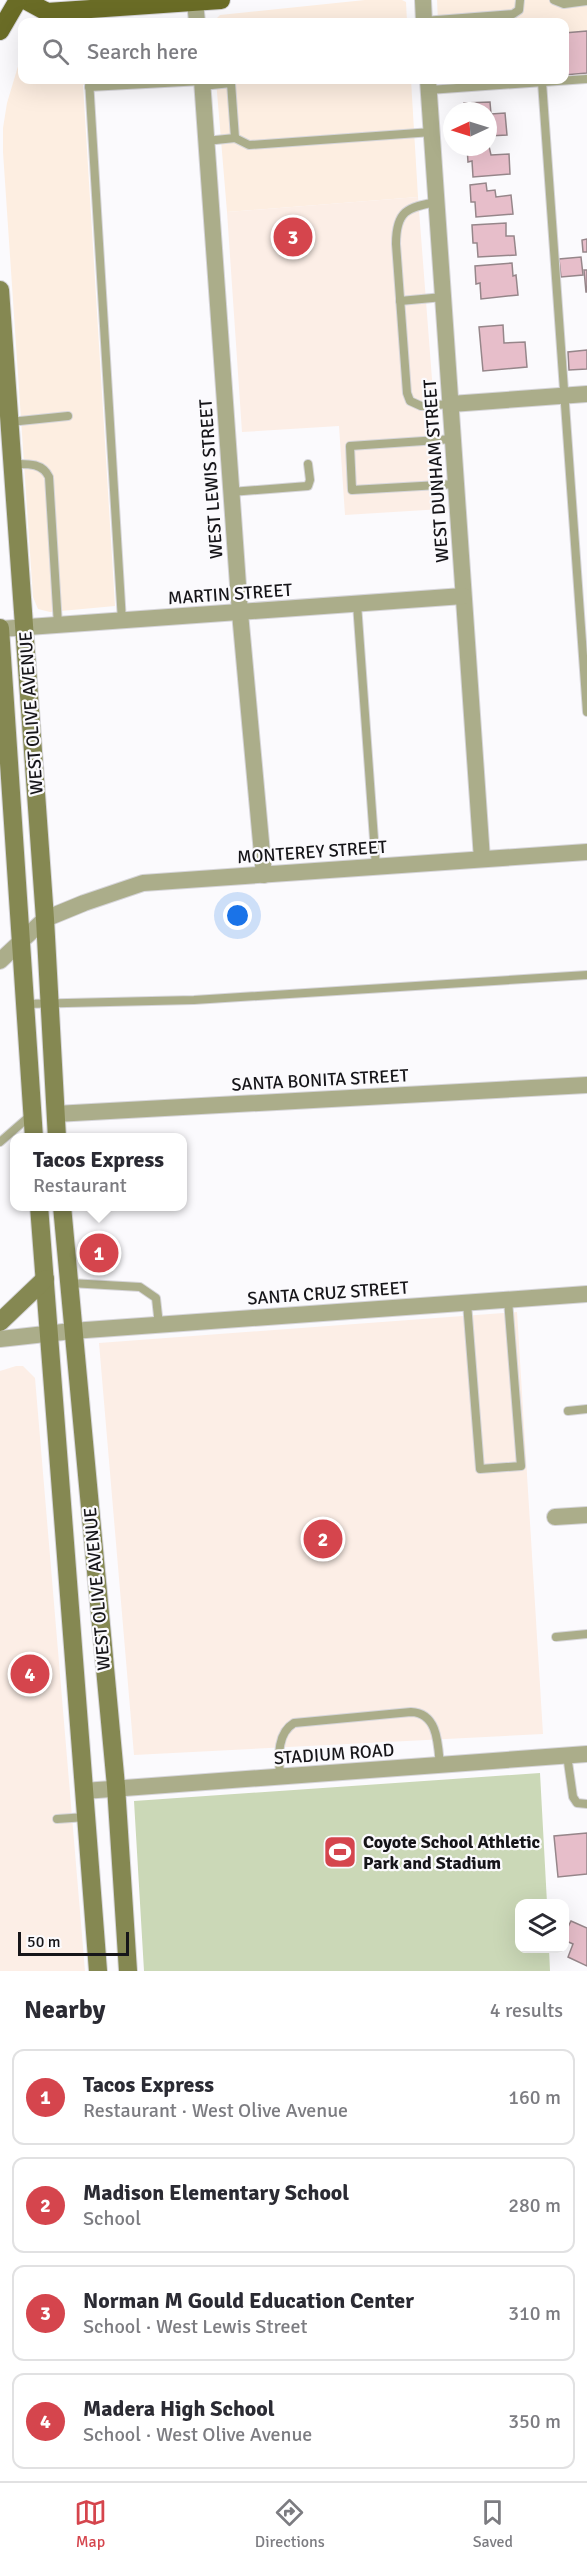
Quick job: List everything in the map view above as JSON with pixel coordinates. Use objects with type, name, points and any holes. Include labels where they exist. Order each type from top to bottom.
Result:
[{"type":"main road","points":[[0,31],[18,0]]},
{"type":"main road","points":[[25,0],[47,12],[221,0]]},
{"type":"main road","name":"WEST OLIVE AVENUE","points":[[0,290],[45,919],[57,1133]]},
{"type":"main road","name":"WEST OLIVE AVENUE","points":[[0,629],[5,791],[21,942],[34,1133]]},
{"type":"main road","name":"WEST OLIVE AVENUE","points":[[39,1211],[98,1971]]},
{"type":"main road","name":"WEST OLIVE AVENUE","points":[[62,1211],[116,1789],[128,1971]]},
{"type":"main road","points":[[0,1322],[45,1279]]},
{"type":"street","points":[[423,0],[424,18]]},
{"type":"street","points":[[195,2],[197,18]]},
{"type":"street","name":"WEST LEWIS STREET","points":[[202,84],[240,613],[264,875]]},
{"type":"street","name":"WEST DUNHAM STREET","points":[[429,85],[482,859]]},
{"type":"street","points":[[451,404],[587,394]]},
{"type":"street","name":"MARTIN STREET","points":[[0,629],[463,597]]},
{"type":"street","name":"MONTEREY STREET","points":[[45,919],[143,883],[587,852]]},
{"type":"street","points":[[0,961],[45,919]]},
{"type":"street","name":"SANTA BONITA STREET","points":[[55,1114],[587,1085]]},
{"type":"street","name":"SANTA CRUZ STREET","points":[[0,1339],[72,1331],[587,1294]]},
{"type":"street","points":[[555,1517],[587,1515]]},
{"type":"street","name":"STADIUM ROAD","points":[[84,1791],[587,1754]]},
{"type":"lane","points":[[468,18],[513,14],[519,10],[520,0]]},
{"type":"lane","points":[[554,0],[564,4],[587,1]]},
{"type":"lane","points":[[569,80],[587,79]]},
{"type":"lane","points":[[89,84],[122,621]]},
{"type":"lane","points":[[235,84],[235,138]]},
{"type":"lane","points":[[429,85],[467,84]]},
{"type":"lane","points":[[542,84],[587,712]]},
{"type":"lane","points":[[206,141],[235,138],[249,145],[432,132]]},
{"type":"lane","points":[[437,202],[410,208],[402,214],[397,222],[396,244],[410,401],[421,406],[451,404]]},
{"type":"lane","points":[[400,301],[443,297]]},
{"type":"lane","points":[[9,422],[69,416]]},
{"type":"lane","points":[[453,439],[350,446],[352,490],[456,484]]},
{"type":"lane","points":[[12,464],[33,465],[46,471],[49,477],[58,625]]},
{"type":"lane","points":[[231,492],[308,486],[310,480],[308,464]]},
{"type":"lane","points":[[357,604],[376,867]]},
{"type":"lane","points":[[25,1004],[194,1000],[587,975]]},
{"type":"lane","points":[[10,1133],[32,1114]]},
{"type":"lane","points":[[68,1283],[140,1287],[156,1298],[159,1325]]},
{"type":"lane","points":[[467,1303],[480,1469],[521,1466],[508,1300]]},
{"type":"lane","points":[[567,1411],[587,1409]]},
{"type":"lane","points":[[556,1637],[587,1634]]},
{"type":"lane","points":[[280,1777],[279,1755],[282,1739],[287,1727],[294,1723],[411,1712],[425,1715],[432,1724],[437,1737],[440,1766]]},
{"type":"lane","points":[[567,1755],[573,1797],[577,1803],[587,1804]]},
{"type":"lane","points":[[57,1818],[86,1817]]},
{"type":"shaded area","points":[[365,0],[402,0],[406,2],[407,18],[217,18],[220,15]]},
{"type":"shaded area","points":[[437,0],[587,0],[587,75],[569,77],[569,18],[438,18]]},
{"type":"shaded area","points":[[18,66],[18,84],[96,84],[83,85],[115,606],[50,612],[38,609],[33,597],[3,152],[3,128],[7,103]]},
{"type":"shaded area","points":[[216,84],[411,84],[418,197],[227,212]]},
{"type":"shaded area","points":[[418,197],[442,509],[345,515],[339,426],[242,432],[227,212]]},
{"type":"shaded area","points":[[517,1312],[543,1734],[134,1755],[99,1343]]},
{"type":"shaded area","points":[[23,1366],[35,1378],[85,1971],[0,1971],[0,1371]]},
{"type":"green space","name":"Coyote School Athletic Park and Stadium","points":[[540,1773],[547,1899],[515,1899],[515,1953],[549,1953],[550,1971],[144,1971],[134,1801]]},
{"type":"building","points":[[587,31],[587,73],[569,75],[569,33]]},
{"type":"building","points":[[505,113],[507,135],[497,136],[497,114]]},
{"type":"building","points":[[509,154],[510,174],[473,177],[472,161],[468,162],[468,156]]},
{"type":"building","points":[[486,183],[487,191],[495,190],[496,197],[511,195],[513,214],[476,217],[475,202],[471,202],[470,185]]},
{"type":"building","points":[[506,223],[506,236],[514,236],[516,255],[478,257],[477,243],[473,243],[472,225]]},
{"type":"building","points":[[587,239],[587,252],[583,252],[582,240]]},
{"type":"building","points":[[581,257],[583,275],[561,277],[559,259]]},
{"type":"building","points":[[512,263],[518,295],[481,299],[480,283],[476,284],[475,266]]},
{"type":"building","points":[[584,270],[587,270],[587,292],[586,292]]},
{"type":"building","points":[[503,325],[504,343],[525,342],[527,367],[483,371],[479,327]]},
{"type":"building","points":[[587,350],[587,369],[569,370],[568,352]]},
{"type":"building","points":[[107,1238],[109,1267],[91,1268],[89,1239]]},
{"type":"building","points":[[587,1833],[587,1874],[558,1877],[554,1836]]},
{"type":"building","points":[[571,1921],[587,1928],[587,1966],[568,1957],[573,1944],[569,1942]]},
{"type":"place","name":"Norman M Gould Education Center","points":[[293,237]]},
{"type":"place","name":"Tacos Express","points":[[99,1253]]},
{"type":"place","name":"Madison Elementary School","points":[[323,1539]]},
{"type":"place","name":"Madera High School","points":[[30,1674]]},
{"type":"place","name":"Coyote School Athletic Park and Stadium","points":[[340,1852]]}]
